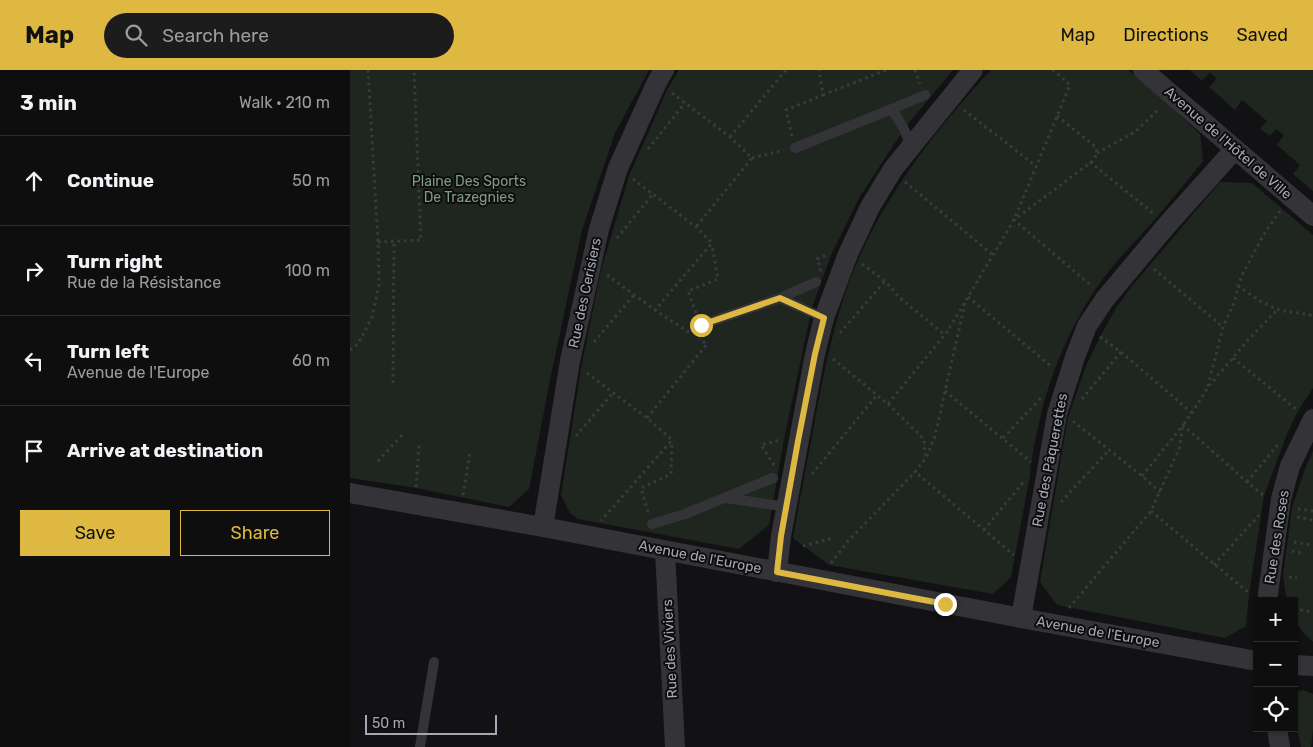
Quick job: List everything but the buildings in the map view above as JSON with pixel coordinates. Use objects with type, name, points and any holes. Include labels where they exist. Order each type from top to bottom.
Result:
[{"type":"street","points":[[777,572],[781,536],[815,354],[840,254],[893,169],[974,70]]},
{"type":"street","name":"Avenue de l'Hôtel de Ville","points":[[1143,70],[1313,216]]},
{"type":"street","name":"Rue des Cerisiers","points":[[543,528],[570,361],[590,263],[618,168],[661,76]]},
{"type":"street","name":"Rue des Pâquerettes","points":[[1020,618],[1040,509],[1039,471],[1067,380],[1087,326],[1105,299],[1141,255],[1235,149]]},
{"type":"street","name":"Rue des Roses","points":[[1268,597],[1286,503],[1290,466],[1312,421]]},
{"type":"street","name":"Avenue de l'Europe","points":[[350,493],[665,550],[1253,661]]},
{"type":"street","name":"Rue des Viviers","points":[[665,550],[675,747]]},
{"type":"street","points":[[1298,665],[1313,666]]},
{"type":"street","points":[[1278,732],[1280,747]]},
{"type":"lane","points":[[795,148],[925,96]]},
{"type":"lane","points":[[892,109],[904,129],[911,147]]},
{"type":"lane","points":[[701,325],[780,298],[816,282]]},
{"type":"lane","points":[[780,298],[824,318]]},
{"type":"lane","points":[[652,524],[685,514],[773,478]]},
{"type":"lane","points":[[726,498],[787,506]]},
{"type":"lane","points":[[420,747],[434,662]]},
{"type":"path","points":[[350,350],[358,344],[372,317],[379,285],[368,70]]},
{"type":"path","points":[[378,242],[421,240],[414,70]]},
{"type":"path","points":[[730,137],[786,70]]},
{"type":"path","points":[[819,70],[822,96]]},
{"type":"path","points":[[696,227],[752,158],[795,148],[786,110],[886,70]]},
{"type":"path","points":[[888,404],[945,335],[1014,220],[1070,85],[1052,70]]},
{"type":"path","points":[[661,76],[685,103],[730,137],[752,158]]},
{"type":"path","points":[[950,98],[1036,166]]},
{"type":"path","points":[[1097,153],[1135,132],[1166,102]]},
{"type":"path","points":[[643,155],[685,103]]},
{"type":"path","points":[[1014,220],[1094,160],[1097,153],[1096,147],[1057,116]]},
{"type":"path","points":[[1090,162],[1167,225]]},
{"type":"path","points":[[618,168],[696,227],[712,243],[718,279],[688,291],[701,325]]},
{"type":"path","points":[[893,169],[902,180],[993,255]]},
{"type":"path","points":[[612,244],[653,194]]},
{"type":"path","points":[[1208,387],[1223,326],[1235,301],[1243,273],[1263,236],[1291,197]]},
{"type":"path","points":[[1014,220],[1105,299]]},
{"type":"path","points":[[392,383],[394,241]]},
{"type":"path","points":[[655,310],[712,243]]},
{"type":"path","points":[[816,282],[821,268],[817,259],[840,254],[885,281],[900,298],[945,335]]},
{"type":"path","points":[[1141,255],[1150,266],[1223,326]]},
{"type":"path","points":[[590,263],[655,310],[707,344],[647,418]]},
{"type":"path","points":[[836,338],[885,281]]},
{"type":"path","points":[[1238,286],[1278,309],[1313,316]]},
{"type":"path","points":[[590,345],[634,295]]},
{"type":"path","points":[[967,298],[1067,380]]},
{"type":"path","points":[[823,581],[826,568],[848,541],[916,472],[926,458],[935,436],[967,298]]},
{"type":"path","points":[[1142,476],[1192,413],[1208,387],[1248,340],[1278,309]]},
{"type":"path","points":[[1087,326],[1121,352],[1192,413]]},
{"type":"path","points":[[1080,402],[1121,352]]},
{"type":"path","points":[[815,354],[826,354],[888,404],[924,439],[926,458]]},
{"type":"path","points":[[1233,358],[1312,421]]},
{"type":"path","points":[[570,361],[647,418],[672,440]]},
{"type":"path","points":[[945,390],[1039,471],[984,530]]},
{"type":"path","points":[[575,438],[613,393]]},
{"type":"path","points":[[1003,438],[1046,393]]},
{"type":"path","points":[[809,477],[877,395]]},
{"type":"path","points":[[1057,414],[1068,417],[1160,492]]},
{"type":"path","points":[[1183,425],[1264,496],[1313,512]]},
{"type":"path","points":[[1066,626],[1069,608],[1151,512],[1179,449],[1183,425]]},
{"type":"path","points":[[378,461],[404,433]]},
{"type":"path","points":[[773,478],[775,467],[761,445],[784,439]]},
{"type":"path","points":[[600,522],[672,440]]},
{"type":"path","points":[[652,524],[641,488],[671,474],[672,440]]},
{"type":"path","points":[[1247,482],[1281,440]]},
{"type":"path","points":[[413,505],[419,445]]},
{"type":"path","points":[[1040,509],[1052,512],[1109,450]]},
{"type":"path","points":[[460,513],[470,452]]},
{"type":"path","points":[[916,472],[1020,560],[1030,563]]},
{"type":"path","points":[[1151,512],[1249,594],[1260,597]]},
{"type":"path","points":[[1214,565],[1261,513]]},
{"type":"path","points":[[1291,516],[1313,520]]},
{"type":"path","points":[[803,546],[833,538]]},
{"type":"path","points":[[1288,541],[1312,545]]},
{"type":"path","points":[[1298,610],[1313,612]]},
{"type":"green space","name":"Plaine Des Sports De Trazegnies","points":[[350,70],[649,70],[615,133],[582,230],[529,489],[509,507],[416,488],[350,478]]},
{"type":"green space","points":[[679,70],[953,70],[904,129],[859,198],[832,253],[812,307],[784,439],[769,525],[739,549],[578,519],[570,513],[561,495],[581,369],[601,270],[629,176],[667,90]]},
{"type":"green space","points":[[991,70],[1128,70],[1200,134],[1203,161],[1102,280],[1069,336],[1055,368],[1044,402],[1011,577],[993,594],[829,565],[793,538],[828,358],[839,312],[856,266],[870,235],[905,176],[925,148]]},
{"type":"green space","points":[[1190,70],[1313,70],[1313,191],[1293,174],[1300,165],[1277,145],[1284,135],[1276,129],[1270,136],[1260,129],[1267,121],[1242,100],[1235,110],[1209,87],[1217,79],[1210,72],[1202,81]]},
{"type":"green space","points":[[1220,182],[1252,183],[1313,235],[1313,388],[1298,411],[1287,434],[1264,496],[1246,626],[1225,638],[1057,605],[1040,582],[1068,417],[1086,366],[1116,308],[1132,286]]},
{"type":"green space","points":[[1313,451],[1313,642],[1298,624],[1298,597],[1286,597],[1283,576],[1292,508]]},
{"type":"green space","points":[[1303,690],[1313,694],[1311,747],[1301,747],[1298,732],[1298,692]]},
{"type":"route","points":[[701,325],[780,298],[824,318],[798,441],[781,536],[777,572],[945,604]]}]
